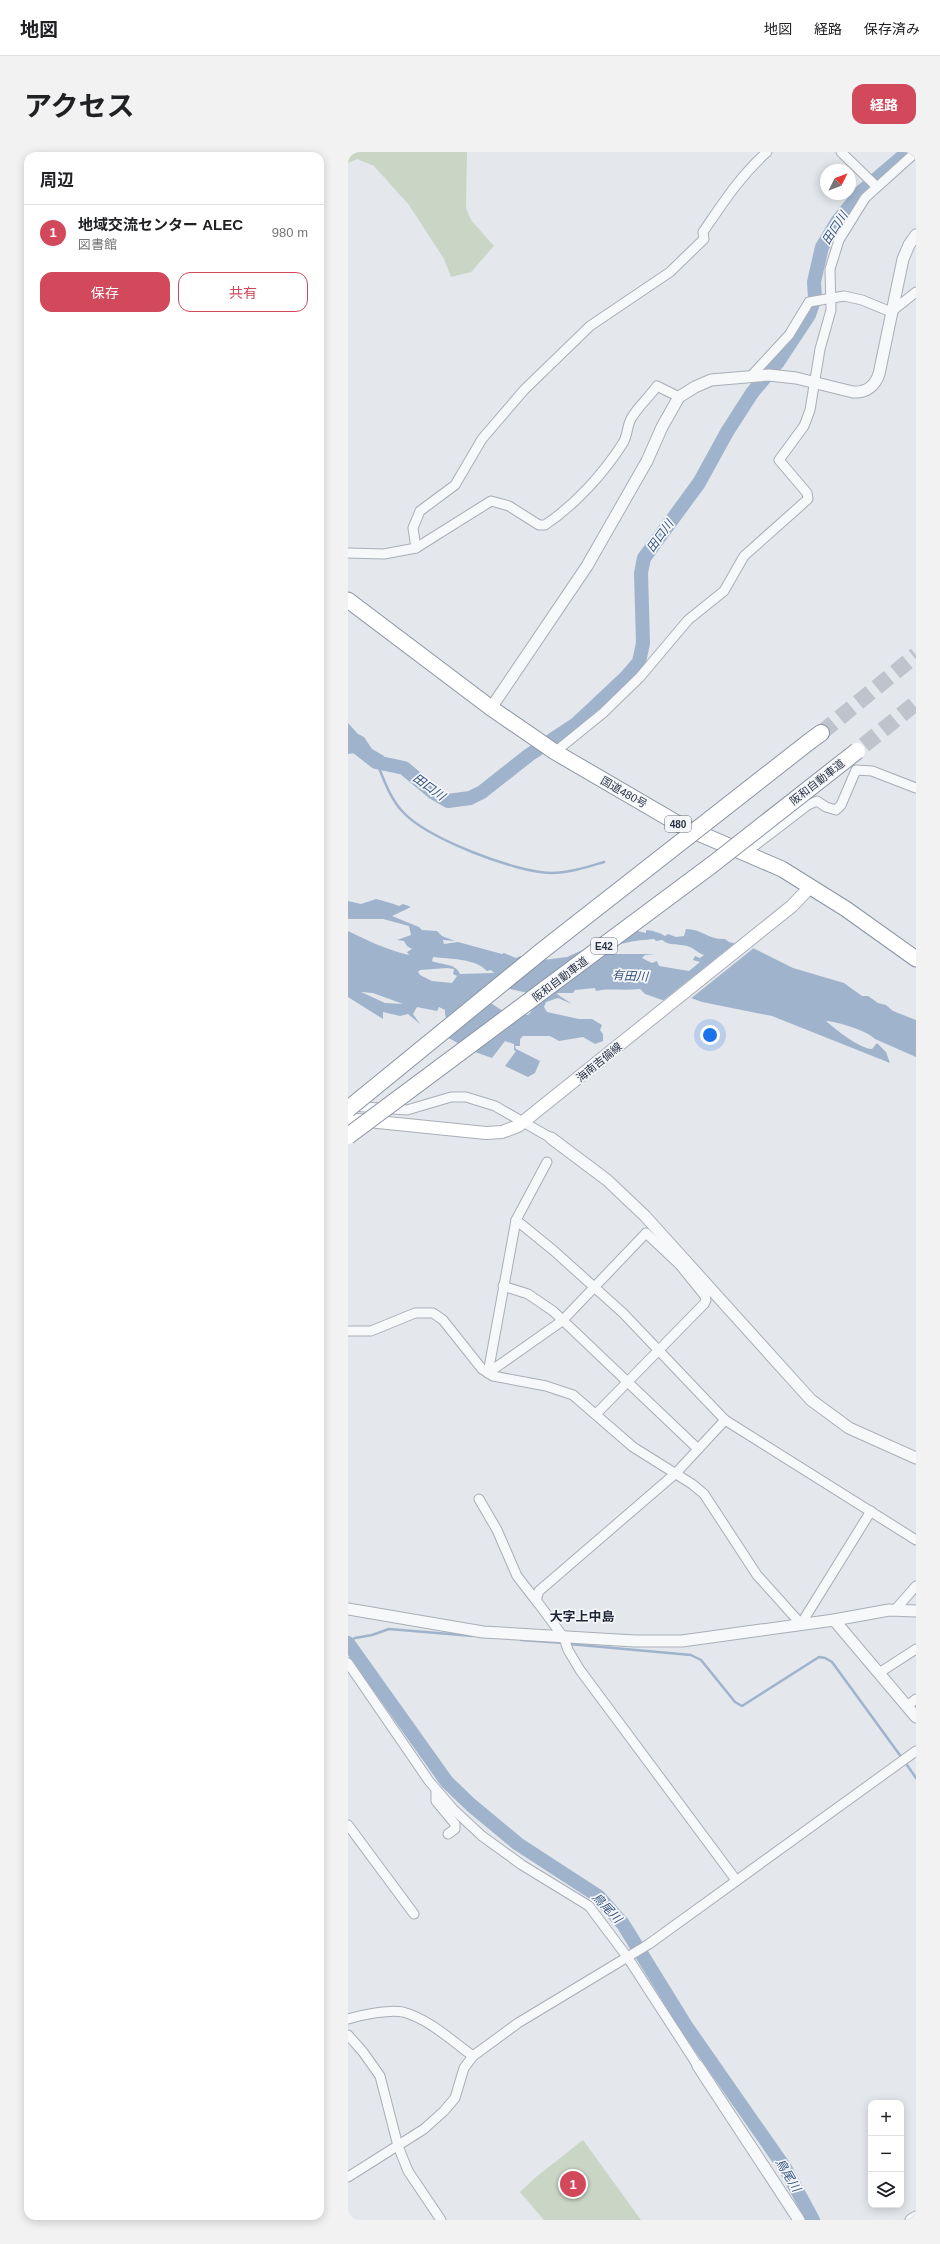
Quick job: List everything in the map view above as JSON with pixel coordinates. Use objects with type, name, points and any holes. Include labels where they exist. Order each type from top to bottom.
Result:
[{"type":"highway","name":"国道480号","points":[[348,600],[491,708],[553,751],[682,826],[782,869],[846,908],[916,959]]},
{"type":"highway","points":[[348,1109],[544,950],[815,737]]},
{"type":"highway","name":"阪和自動車道","points":[[348,1136],[713,864],[860,748]]},
{"type":"main road","name":"海南吉備線","points":[[348,1119],[486,1133],[510,1130],[528,1120],[792,906],[811,886]]},
{"type":"street","points":[[416,548],[413,528],[420,511],[455,485],[482,439],[496,421],[554,360],[590,326],[670,272],[704,239],[703,232],[730,192],[746,171],[767,152]]},
{"type":"street","points":[[841,152],[876,186]]},
{"type":"street","points":[[553,751],[603,713],[640,677],[688,620],[724,591],[744,556],[808,500],[807,493],[779,460],[804,426],[810,410],[820,349],[831,310],[826,299],[830,269],[835,249],[858,208],[876,186],[916,152]]},
{"type":"street","points":[[491,708],[584,572],[647,461],[662,427],[679,397],[694,387],[710,380],[757,375],[783,375],[858,393],[873,385],[879,374],[903,259],[909,245],[916,235]]},
{"type":"street","points":[[892,312],[916,292]]},
{"type":"street","points":[[757,375],[789,335],[809,302],[835,296],[850,297],[892,312]]},
{"type":"street","points":[[348,553],[384,554],[416,548],[491,501],[509,506],[539,524],[545,525],[571,504],[603,470],[624,441],[631,418],[657,386],[679,397]]},
{"type":"street","points":[[745,853],[808,805],[817,802],[836,810],[841,805],[856,770],[872,771],[916,788]]},
{"type":"street","points":[[348,1106],[407,1110],[451,1098],[462,1097],[495,1106],[528,1120],[607,1180],[811,1400],[849,1428],[916,1458]]},
{"type":"street","points":[[488,1373],[516,1220],[547,1162]]},
{"type":"street","points":[[516,1220],[594,1286],[659,1350],[725,1420],[916,1540]]},
{"type":"street","points":[[488,1373],[562,1321],[646,1233],[683,1262],[706,1300],[701,1309],[596,1414]]},
{"type":"street","points":[[503,1286],[521,1290],[534,1297],[562,1321],[698,1449]]},
{"type":"street","points":[[348,1331],[372,1331],[415,1313],[433,1313],[443,1320],[482,1369],[488,1373],[499,1377],[560,1390],[573,1395],[633,1447],[676,1473],[704,1494],[757,1575],[801,1624]]},
{"type":"street","points":[[538,1604],[536,1596],[539,1591],[676,1473],[725,1420]]},
{"type":"street","points":[[478,1499],[494,1524],[517,1576],[564,1638],[568,1650],[580,1670],[736,1880]]},
{"type":"street","points":[[801,1624],[871,1512]]},
{"type":"street","points":[[895,1610],[916,1586]]},
{"type":"street","points":[[348,1609],[483,1632],[564,1638],[682,1641],[895,1610],[916,1611]]},
{"type":"street","points":[[834,1620],[916,1717]]},
{"type":"street","points":[[879,1673],[916,1649]]},
{"type":"street","points":[[348,1663],[436,1791],[453,1809],[482,1836],[522,1865],[564,1889],[589,1906],[630,1957],[698,2066],[799,2220]]},
{"type":"street","points":[[907,1706],[916,1699]]},
{"type":"street","points":[[348,2177],[424,2129],[455,2098],[464,2068],[473,2056],[518,2023],[630,1957],[649,1944],[916,1751]]},
{"type":"street","points":[[436,1791],[436,1801],[455,1824],[455,1829],[448,1834]]},
{"type":"street","points":[[348,1825],[414,1914]]},
{"type":"street","points":[[348,2019],[376,2014],[402,2012],[423,2021],[473,2056]]},
{"type":"street","points":[[348,2035],[363,2052],[380,2076],[398,2146],[408,2171],[442,2220]]},
{"type":"street","points":[[911,2220],[916,2217]]},
{"type":"green space","points":[[348,152],[467,152],[466,208],[471,220],[494,246],[471,272],[451,277],[444,259],[409,205],[374,166],[357,159],[348,163]]},
{"type":"green space","points":[[583,2140],[641,2220],[544,2220],[520,2192],[536,2177]]},
{"type":"water","points":[[348,723],[358,734],[364,737],[372,749],[384,756],[383,759],[386,760],[390,758],[399,763],[398,765],[392,769],[381,770],[355,753],[348,754]]},
{"type":"water","name":"有田川","points":[[376,899],[399,906],[403,904],[411,907],[392,916],[419,927],[422,930],[437,931],[442,936],[455,941],[443,940],[444,944],[458,942],[502,954],[504,953],[516,958],[520,956],[543,960],[567,957],[629,929],[646,933],[646,930],[665,936],[668,934],[676,937],[684,936],[686,929],[692,929],[714,938],[725,939],[729,942],[751,947],[793,968],[844,983],[862,996],[868,996],[878,1003],[886,1005],[893,1011],[916,1020],[916,1057],[875,1039],[859,1030],[836,1023],[826,1021],[835,1029],[861,1046],[872,1049],[877,1043],[886,1052],[890,1063],[772,1016],[702,1002],[691,998],[668,1002],[645,994],[640,989],[596,991],[595,988],[575,990],[573,993],[558,993],[557,994],[572,1004],[558,998],[546,1002],[544,1007],[547,1012],[579,1019],[592,1019],[602,1025],[600,1030],[603,1034],[603,1041],[595,1044],[583,1037],[559,1041],[550,1036],[523,1036],[520,1039],[520,1046],[515,1046],[516,1049],[540,1061],[535,1073],[528,1077],[505,1066],[516,1051],[514,1050],[514,1044],[505,1041],[492,1058],[472,1051],[445,1036],[447,1020],[445,1010],[439,1007],[437,1011],[417,1007],[413,1014],[420,1024],[408,1014],[400,1016],[383,1012],[383,1019],[348,997],[348,931],[393,951],[409,955],[407,952],[412,949],[407,946],[404,941],[397,940],[411,935],[409,926],[383,919],[348,919],[348,901],[361,904]],"holes":[[[654,939],[656,941],[662,940],[665,942],[690,947],[704,955],[700,958],[695,956],[693,960],[700,962],[689,971],[659,966],[657,961],[652,963],[642,958],[645,955],[655,954],[602,954],[615,946],[634,941]],[[433,957],[469,961],[487,971],[491,970],[494,973],[460,974],[458,970],[452,966],[432,961]],[[447,968],[454,969],[453,974],[457,976],[452,983],[432,981],[420,975],[418,972],[420,970]],[[506,988],[532,994],[533,1005],[532,1010],[528,1015],[503,1011],[489,1002],[471,998],[478,994]],[[361,992],[373,993],[403,1004],[385,1003]]]},
{"type":"pier","points":[[738,941],[755,947],[689,1000],[668,1004],[661,1002]]},
{"type":"waterway","name":"田口川","points":[[348,740],[376,762],[404,768],[434,793],[448,801],[470,798],[482,792],[529,755],[576,724],[626,677],[639,662],[643,643],[641,573],[644,558],[699,483],[727,432],[752,393],[778,362],[809,315],[815,298],[814,282],[822,247],[837,222],[862,191],[908,152]]},
{"type":"waterway","points":[[379,768],[391,796],[402,811],[430,832],[472,852],[515,867],[551,873],[571,871],[604,862]]},
{"type":"waterway","points":[[348,1642],[355,1638],[372,1635],[389,1629],[473,1636]]},
{"type":"waterway","points":[[521,1640],[564,1643]]},
{"type":"waterway","name":"鳥尾川","points":[[348,1643],[447,1782],[471,1805],[518,1844],[598,1896],[623,1924],[686,2026],[785,2168],[813,2220]]},
{"type":"waterway","points":[[569,1644],[691,1655],[701,1660],[735,1702],[742,1706],[819,1657],[825,1658],[832,1662],[902,1758]]},
{"type":"waterway","points":[[905,1762],[916,1778]]},
{"type":"tunnel","points":[[821,733],[916,655]]},
{"type":"tunnel","points":[[864,745],[916,703]]},
{"type":"place","name":"地域交流センター ALEC","points":[[573,2184]]},
{"type":"district","name":"大字上中島","points":[[582,1616]]}]
